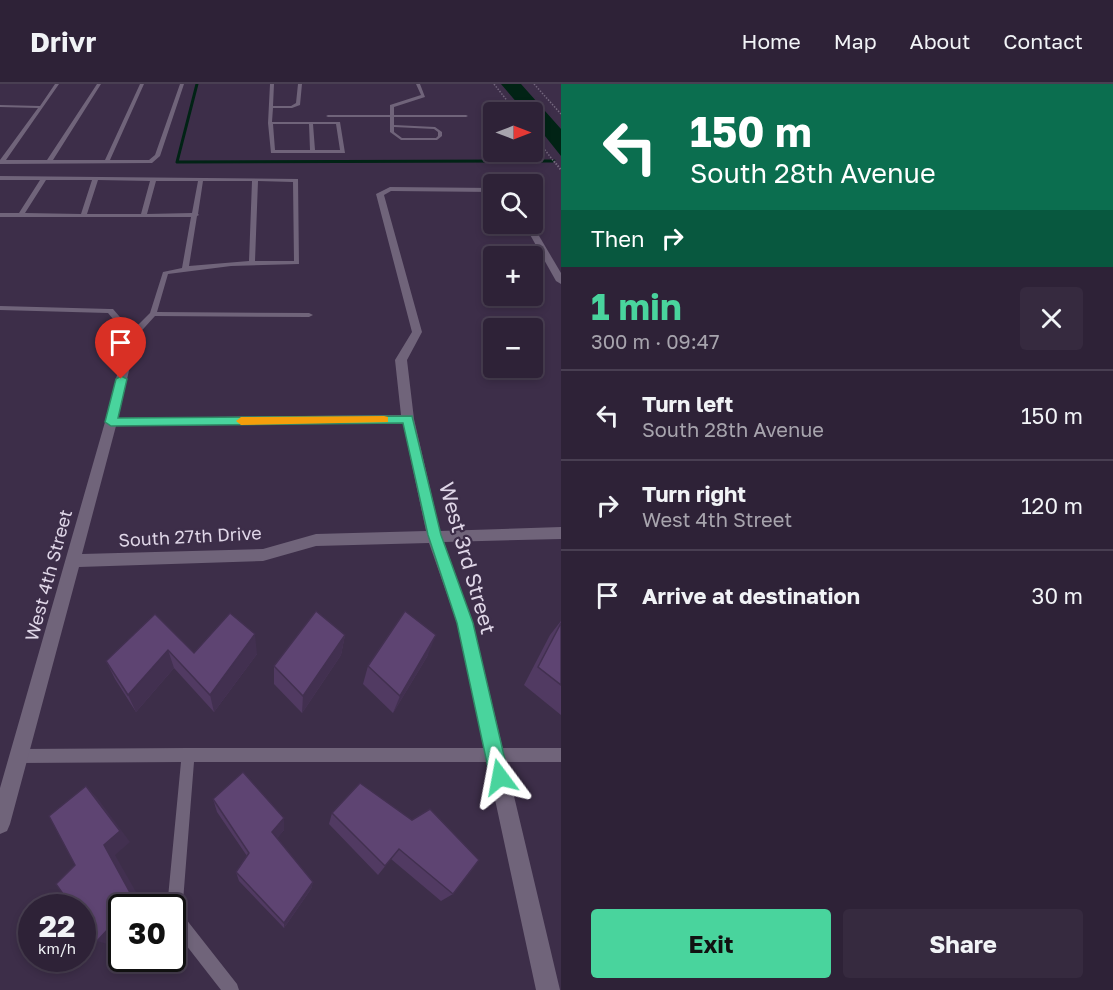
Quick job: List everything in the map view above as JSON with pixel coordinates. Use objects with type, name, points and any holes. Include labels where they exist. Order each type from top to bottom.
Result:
[{"type":"street","name":"West 3rd Street","points":[[483,190],[390,189],[380,194],[417,332],[401,360],[408,419],[434,535],[465,623],[548,990]]},
{"type":"street","points":[[534,234],[561,280]]},
{"type":"street","name":"West 4th Street","points":[[0,824],[111,422],[132,336]]},
{"type":"street","points":[[111,422],[408,419]]},
{"type":"street","name":"South 27th Drive","points":[[71,561],[263,555],[316,540],[561,533]]},
{"type":"lane","points":[[1,162],[57,84]]},
{"type":"lane","points":[[49,162],[99,84]]},
{"type":"lane","points":[[107,162],[142,84]]},
{"type":"lane","points":[[1,162],[150,162],[157,156],[182,84]]},
{"type":"lane","points":[[270,123],[338,123],[343,152],[273,152],[270,123],[272,84]]},
{"type":"lane","points":[[270,107],[292,107],[298,104],[300,84]]},
{"type":"lane","points":[[393,126],[435,128],[440,132],[440,136],[438,139],[401,139],[392,132],[392,106],[423,96],[418,84]]},
{"type":"lane","points":[[0,106],[41,107]]},
{"type":"lane","points":[[270,116],[281,116]]},
{"type":"lane","points":[[326,116],[466,116]]},
{"type":"lane","points":[[311,123],[314,152]]},
{"type":"lane","points":[[0,178],[296,180],[297,263],[252,262],[185,268],[165,273],[153,314],[132,336],[110,311],[0,308]]},
{"type":"lane","points":[[21,215],[44,178]]},
{"type":"lane","points":[[83,216],[96,178]]},
{"type":"lane","points":[[143,216],[154,178]]},
{"type":"lane","points":[[185,268],[201,179]]},
{"type":"lane","points":[[252,262],[255,180]]},
{"type":"lane","points":[[0,215],[196,215]]},
{"type":"lane","points":[[153,314],[309,315]]},
{"type":"lane","points":[[188,755],[174,916],[231,990]]},
{"type":"lane","points":[[18,756],[561,755]]},
{"type":"path","points":[[494,84],[508,102]]},
{"type":"path","points":[[534,84],[561,114]]},
{"type":"path","points":[[543,147],[561,170]]},
{"type":"shaded area","points":[[501,84],[521,84],[537,102],[516,102]]},
{"type":"shaded area","points":[[543,109],[561,129],[561,156],[543,134]]},
{"type":"building","points":[[316,611],[345,635],[303,696],[274,666]]},
{"type":"building","points":[[405,611],[436,635],[400,696],[368,666]]},
{"type":"building","points":[[230,613],[255,634],[210,695],[168,650],[128,695],[106,661],[155,614],[194,653]]},
{"type":"building","points":[[561,623],[561,685],[538,667]]},
{"type":"building","points":[[243,772],[284,818],[272,832],[313,882],[284,923],[236,872],[249,853],[213,799]]},
{"type":"building","points":[[360,783],[412,820],[430,809],[479,860],[453,894],[399,849],[385,866],[332,813]]},
{"type":"building","points":[[86,786],[120,831],[104,845],[131,894],[108,894],[108,929],[97,941],[96,894],[63,894],[56,884],[75,865],[49,816]]},
{"type":"waterway","points":[[197,84],[177,162],[554,161]]},
{"type":"slow traffic","points":[[241,421],[384,419]]},
{"type":"route","points":[[121,379],[111,422],[408,419],[434,535],[465,623],[500,777]]}]
